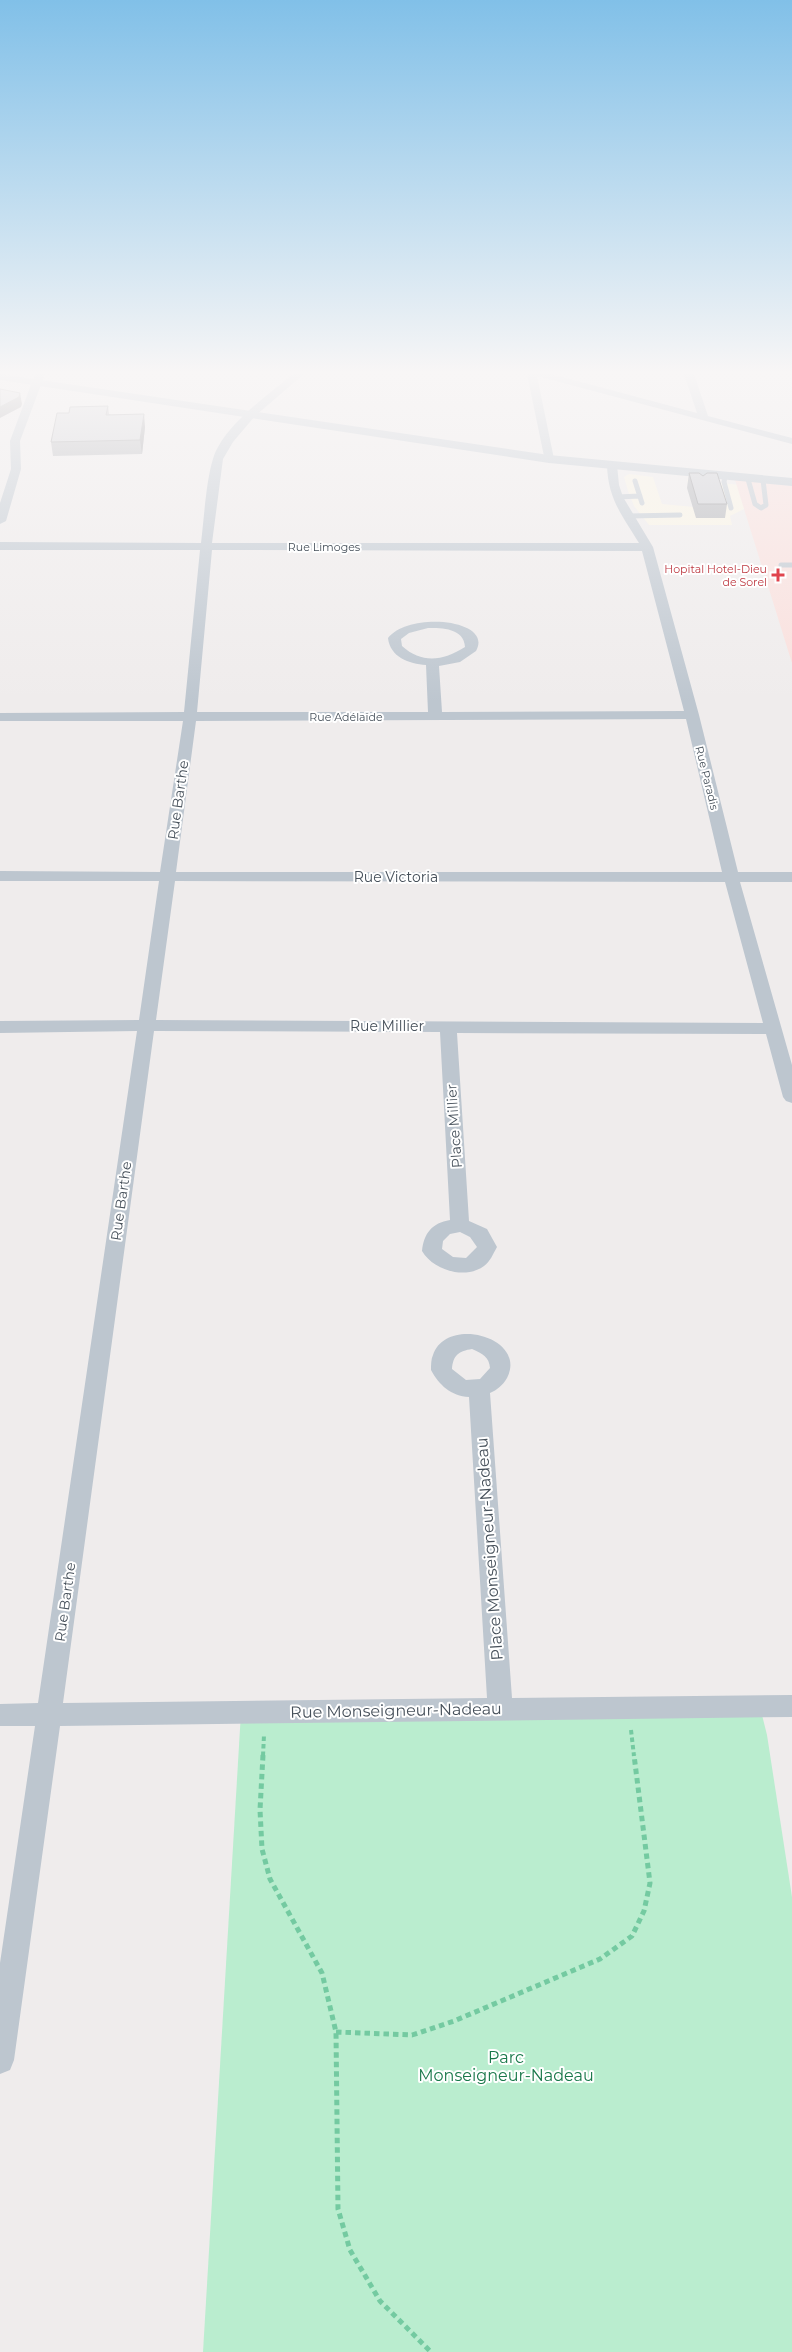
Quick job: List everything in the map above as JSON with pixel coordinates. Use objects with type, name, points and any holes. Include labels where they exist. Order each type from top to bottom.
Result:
[{"type":"street","points":[[0,521],[8,484]]},
{"type":"street","name":"Rue Barthe","points":[[0,2060],[190,717],[206,546],[215,484]]},
{"type":"street","name":"Rue Paradis","points":[[613,484],[617,497],[647,547],[692,715],[731,877],[792,1097]]},
{"type":"street","name":"Rue Limoges","points":[[0,546],[647,547]]},
{"type":"street","points":[[434,624],[453,627],[469,636],[472,642],[471,648],[466,654],[451,660],[432,662],[419,661],[399,653],[394,646],[393,640],[397,634],[416,626],[434,624]]},
{"type":"street","points":[[432,662],[435,716]]},
{"type":"street","name":"Rue Adélaïde","points":[[0,717],[692,715]]},
{"type":"street","name":"Rue Victoria","points":[[0,876],[792,877]]},
{"type":"street","name":"Rue Millier","points":[[0,1026],[146,1024],[773,1029]]},
{"type":"street","name":"Place Millier","points":[[448,1026],[460,1225]]},
{"type":"street","name":"Place Monseigneur-Nadeau","points":[[479,1389],[500,1709]]},
{"type":"street","name":"Rue Monseigneur-Nadeau","points":[[0,1715],[792,1706]]},
{"type":"lane","points":[[617,497],[641,500],[636,484]]},
{"type":"lane","points":[[724,484],[731,508]]},
{"type":"lane","points":[[749,484],[754,504],[761,508],[766,504],[763,484]]},
{"type":"lane","points":[[629,516],[680,515]]},
{"type":"lane","points":[[781,565],[792,565]]},
{"type":"path","points":[[336,2032],[412,2035],[454,2021],[600,1959],[632,1936],[644,1911],[650,1883],[629,1708]]},
{"type":"path","points":[[265,1712],[260,1810],[262,1849],[270,1879],[322,1973],[336,2032],[338,2209],[350,2250],[380,2301],[431,2352]]},
{"type":"shaded area","points":[[626,484],[655,484],[662,504],[694,507],[688,484],[741,485],[752,505],[730,516],[732,525],[649,525],[634,506]]},
{"type":"shaded area","name":"Hopital Hotel-Dieu de Sorel","points":[[736,484],[792,486],[792,663]]},
{"type":"green space","name":"Parc Monseigneur-Nadeau","points":[[760,1707],[767,1735],[792,1897],[792,2352],[203,2352],[241,1712]]},
{"type":"building","points":[[692,484],[720,484],[727,504],[698,504]]},
{"type":"place","name":"Hopital Hotel-Dieu de Sorel","points":[[778,575]]}]
